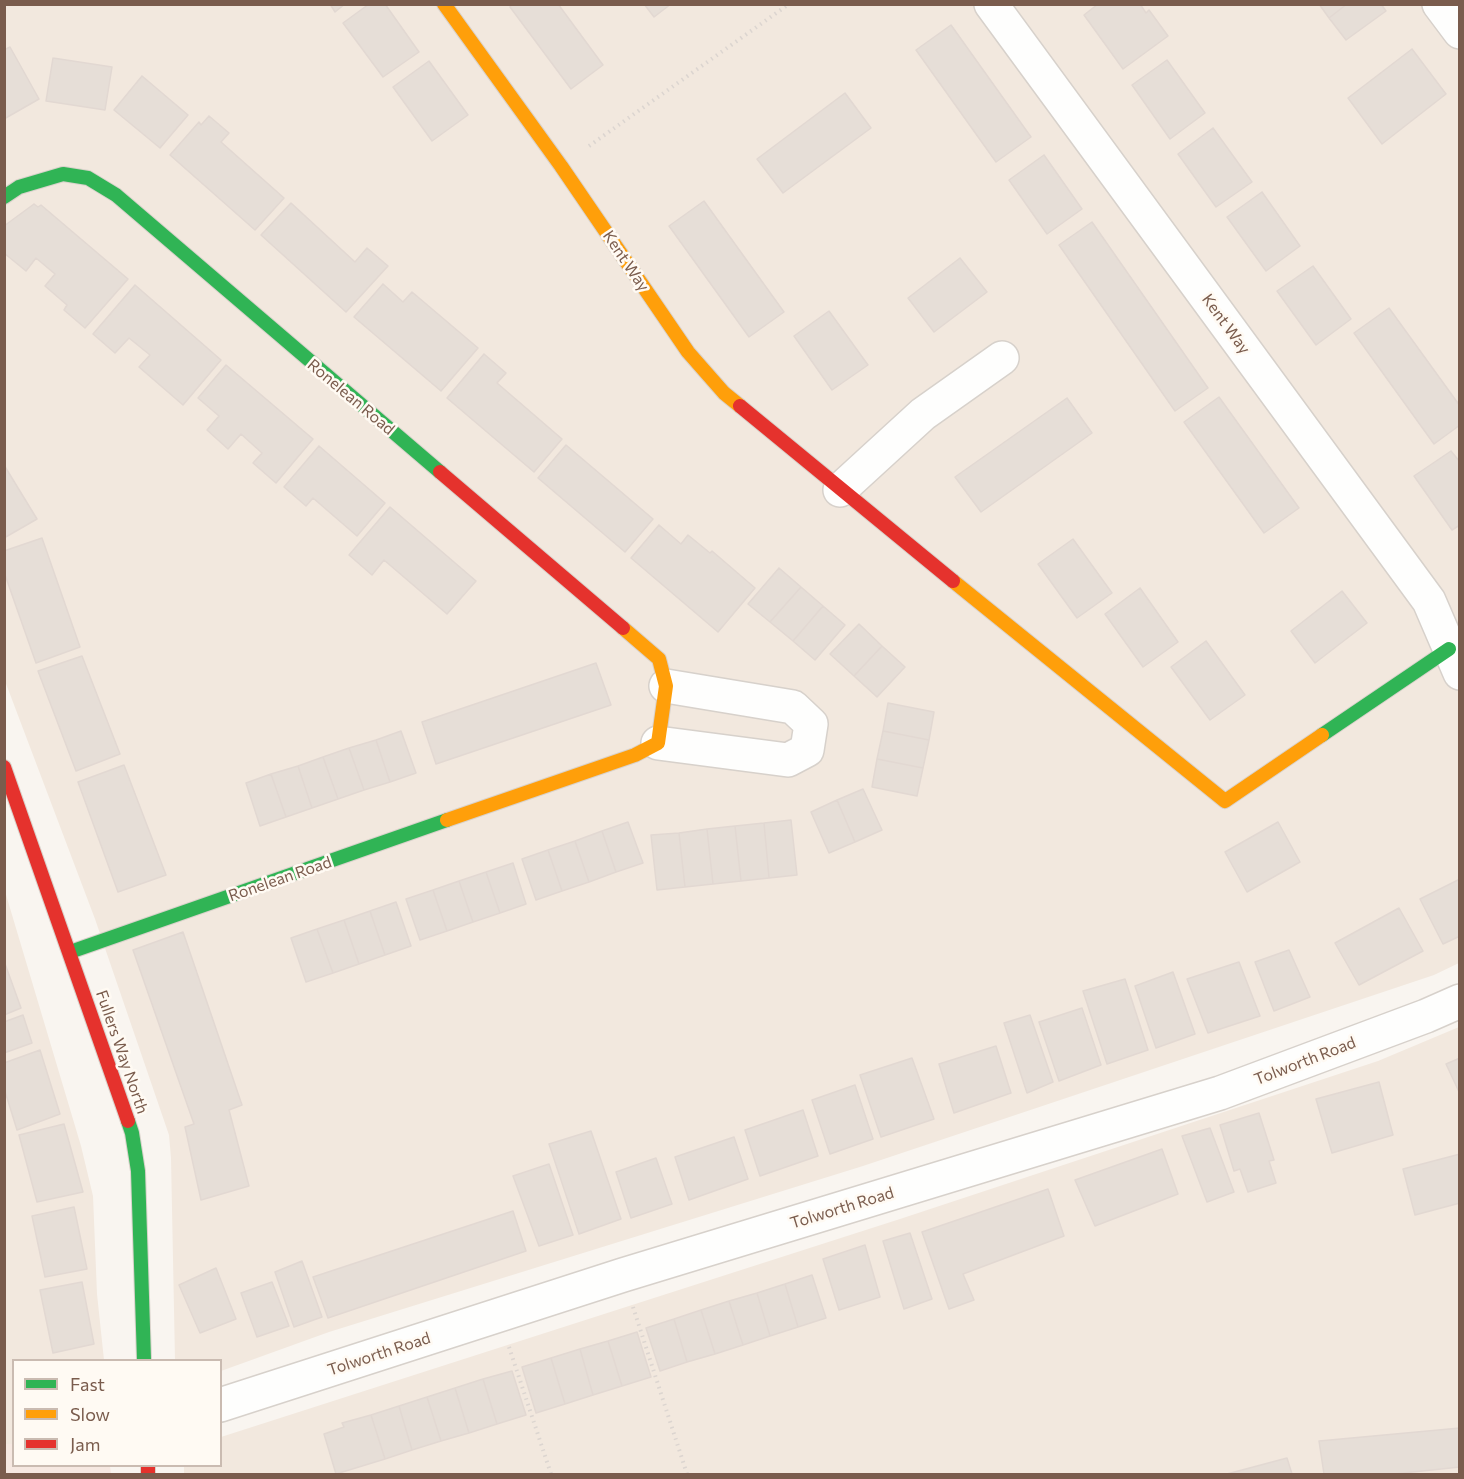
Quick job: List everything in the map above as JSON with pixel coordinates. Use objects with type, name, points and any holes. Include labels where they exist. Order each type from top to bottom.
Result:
[{"type":"street","name":"Kent Way","points":[[444,4],[561,166],[688,352],[724,393],[840,490],[1225,801],[1454,661],[1430,601],[991,4]]},
{"type":"street","points":[[1439,4],[1460,33]]},
{"type":"street","name":"Ronelean Road","points":[[4,197],[19,187],[63,174],[88,178],[116,195],[659,659],[666,686],[658,743],[635,755],[70,952]]},
{"type":"street","points":[[840,490],[923,414],[1002,358]]},
{"type":"street","points":[[658,743],[788,760],[807,750],[811,724],[794,707],[666,686]]},
{"type":"street","name":"Fullers Way North","points":[[4,767],[132,1133],[138,1171],[144,1359]]},
{"type":"street","name":"Tolworth Road","points":[[222,1404],[623,1275],[1220,1093],[1426,1016],[1460,1001]]},
{"type":"path","points":[[561,166],[789,4]]},
{"type":"path","points":[[623,1275],[687,1474]]},
{"type":"path","points":[[499,1316],[551,1474]]},
{"type":"shaded area","points":[[5,5],[1459,5],[1459,963],[1434,975],[863,1166],[329,1332],[222,1371],[222,1359],[175,1359],[169,1135],[95,919],[5,681]]},
{"type":"shaded area","points":[[4,888],[81,1146],[93,1196],[97,1294],[104,1359],[12,1359],[12,1444],[5,1444]]},
{"type":"shaded area","points":[[1459,1027],[1459,1474],[184,1474],[184,1467],[222,1467],[222,1437],[900,1219],[1378,1061]]},
{"type":"shaded area","points":[[5,1444],[12,1444],[12,1467],[110,1467],[111,1474],[5,1474]]},
{"type":"building","points":[[330,4],[345,4],[335,12]]},
{"type":"building","points":[[369,4],[385,4],[419,52],[383,77],[343,23]]},
{"type":"building","points":[[512,4],[558,4],[603,65],[571,89],[510,7]]},
{"type":"building","points":[[644,4],[671,4],[654,17]]},
{"type":"building","points":[[1098,4],[1140,4],[1146,13],[1149,10],[1168,36],[1123,69],[1084,15]]},
{"type":"building","points":[[1319,4],[1347,4],[1329,18]]},
{"type":"building","points":[[1347,4],[1381,4],[1386,11],[1346,40],[1329,18]]},
{"type":"building","points":[[951,25],[1031,137],[996,162],[916,50]]},
{"type":"building","points":[[10,47],[39,99],[4,119],[4,50]]},
{"type":"building","points":[[1412,49],[1446,94],[1382,144],[1348,98]]},
{"type":"building","points":[[53,58],[112,67],[105,110],[46,101]]},
{"type":"building","points":[[1167,60],[1205,113],[1170,139],[1132,85]]},
{"type":"building","points":[[429,61],[468,115],[432,141],[393,87]]},
{"type":"building","points":[[142,76],[188,115],[160,148],[114,110]]},
{"type":"building","points":[[845,93],[871,128],[783,193],[757,159]]},
{"type":"building","points":[[209,116],[229,133],[221,142],[284,198],[255,230],[170,155],[199,122],[201,125]]},
{"type":"building","points":[[1213,128],[1252,182],[1216,207],[1178,154]]},
{"type":"building","points":[[1044,155],[1082,209],[1047,234],[1009,180]]},
{"type":"building","points":[[1262,192],[1300,246],[1266,271],[1227,217]]},
{"type":"building","points":[[704,201],[784,312],[749,337],[669,226]]},
{"type":"building","points":[[291,203],[355,262],[367,248],[388,266],[346,312],[261,235]]},
{"type":"building","points":[[34,204],[38,207],[41,205],[128,279],[85,328],[64,310],[67,305],[45,286],[55,274],[36,258],[26,271],[4,253],[4,226]]},
{"type":"building","points":[[1092,222],[1208,388],[1175,411],[1059,245]]},
{"type":"building","points":[[960,258],[987,292],[934,332],[908,298]]},
{"type":"building","points":[[1313,266],[1351,319],[1316,345],[1277,291]]},
{"type":"building","points":[[383,284],[403,302],[412,292],[478,348],[441,391],[354,317]]},
{"type":"building","points":[[135,285],[221,360],[183,405],[139,367],[150,355],[129,338],[115,353],[93,334]]},
{"type":"building","points":[[1389,308],[1460,406],[1460,425],[1434,444],[1354,333]]},
{"type":"building","points":[[829,311],[868,365],[832,390],[794,336]]},
{"type":"building","points":[[484,354],[506,373],[497,383],[562,439],[534,472],[447,398]]},
{"type":"building","points":[[226,365],[313,439],[276,483],[253,463],[262,453],[241,434],[228,449],[207,430],[219,416],[198,398]]},
{"type":"building","points":[[1219,397],[1299,508],[1264,533],[1184,422]]},
{"type":"building","points":[[1067,398],[1092,433],[981,512],[955,477]]},
{"type":"building","points":[[566,445],[653,519],[625,552],[538,478]]},
{"type":"building","points":[[319,446],[385,503],[357,536],[313,498],[306,506],[284,487]]},
{"type":"building","points":[[1451,451],[1460,462],[1460,525],[1452,530],[1414,476]]},
{"type":"building","points":[[4,465],[37,519],[4,538]]},
{"type":"building","points":[[390,507],[476,581],[447,614],[384,560],[372,575],[349,555]]},
{"type":"building","points":[[659,525],[681,544],[688,535],[710,553],[712,551],[755,588],[718,632],[631,558]]},
{"type":"building","points":[[42,538],[80,647],[36,663],[4,572],[4,551]]},
{"type":"building","points":[[1073,539],[1112,593],[1077,618],[1038,564]]},
{"type":"building","points":[[779,568],[801,587],[770,622],[748,604]]},
{"type":"building","points":[[801,587],[823,606],[793,641],[770,622]]},
{"type":"building","points":[[1140,588],[1178,642],[1143,667],[1105,614]]},
{"type":"building","points":[[1342,591],[1367,623],[1315,663],[1291,631]]},
{"type":"building","points":[[823,606],[845,625],[815,660],[793,641]]},
{"type":"building","points":[[859,624],[882,646],[854,676],[830,654]]},
{"type":"building","points":[[1206,641],[1245,695],[1210,720],[1171,667]]},
{"type":"building","points":[[882,646],[905,667],[877,697],[854,676]]},
{"type":"building","points":[[82,656],[120,754],[76,771],[38,671]]},
{"type":"building","points":[[596,663],[611,705],[436,764],[422,722]]},
{"type":"building","points":[[888,703],[934,712],[929,740],[883,731]]},
{"type":"building","points":[[401,731],[416,773],[390,782],[376,740]]},
{"type":"building","points":[[883,731],[929,740],[923,768],[877,759]]},
{"type":"building","points":[[376,740],[390,782],[364,790],[349,748]]},
{"type":"building","points":[[349,748],[364,790],[338,799],[323,757]]},
{"type":"building","points":[[323,757],[338,799],[312,808],[298,766]]},
{"type":"building","points":[[877,759],[923,768],[917,796],[872,787]]},
{"type":"building","points":[[124,765],[166,875],[118,892],[78,782]]},
{"type":"building","points":[[298,766],[312,808],[286,817],[271,774]]},
{"type":"building","points":[[271,774],[286,817],[260,826],[246,783]]},
{"type":"building","points":[[863,789],[882,830],[855,842],[837,800]]},
{"type":"building","points":[[837,800],[855,842],[829,853],[811,812]]},
{"type":"building","points":[[791,820],[797,875],[769,878],[764,823]]},
{"type":"building","points":[[628,822],[643,863],[616,872],[602,831]]},
{"type":"building","points":[[1278,822],[1300,862],[1247,892],[1225,852]]},
{"type":"building","points":[[764,823],[769,878],[741,881],[735,826]]},
{"type":"building","points":[[735,826],[741,881],[713,884],[707,829]]},
{"type":"building","points":[[707,829],[713,884],[685,887],[679,833]]},
{"type":"building","points":[[602,831],[616,872],[589,882],[575,841]]},
{"type":"building","points":[[679,833],[685,887],[657,890],[651,835]]},
{"type":"building","points":[[575,841],[589,882],[562,891],[548,850]]},
{"type":"building","points":[[548,850],[562,891],[536,900],[522,859]]},
{"type":"building","points":[[513,863],[526,904],[500,913],[486,872]]},
{"type":"building","points":[[486,872],[500,913],[473,922],[459,881]]},
{"type":"building","points":[[1460,879],[1460,936],[1443,944],[1420,899]]},
{"type":"building","points":[[459,881],[473,922],[447,931],[433,890]]},
{"type":"building","points":[[433,890],[447,931],[420,940],[406,899]]},
{"type":"building","points":[[396,902],[411,946],[385,955],[370,911]]},
{"type":"building","points":[[1399,908],[1423,951],[1359,985],[1335,943]]},
{"type":"building","points":[[370,911],[385,955],[359,964],[344,920]]},
{"type":"building","points":[[344,920],[359,964],[333,973],[317,929]]},
{"type":"building","points":[[317,929],[333,973],[306,982],[291,938]]},
{"type":"building","points":[[183,932],[242,1105],[229,1110],[249,1186],[201,1200],[185,1127],[194,1124],[133,950]]},
{"type":"building","points":[[1289,950],[1310,997],[1274,1011],[1255,962]]},
{"type":"building","points":[[4,961],[21,1008],[4,1015]]},
{"type":"building","points":[[1239,962],[1260,1016],[1208,1033],[1187,979]]},
{"type":"building","points":[[1173,972],[1195,1034],[1156,1048],[1135,986]]},
{"type":"building","points":[[1125,979],[1148,1050],[1107,1064],[1083,991]]},
{"type":"building","points":[[1082,1008],[1101,1065],[1059,1081],[1039,1022]]},
{"type":"building","points":[[23,1015],[32,1043],[4,1053],[4,1022]]},
{"type":"building","points":[[1030,1015],[1053,1082],[1027,1093],[1004,1023]]},
{"type":"building","points":[[996,1046],[1011,1093],[954,1113],[939,1064]]},
{"type":"building","points":[[40,1050],[60,1114],[17,1130],[4,1088],[4,1063]]},
{"type":"building","points":[[912,1058],[934,1119],[881,1137],[860,1075]]},
{"type":"building","points":[[1460,1058],[1460,1094],[1446,1064]]},
{"type":"building","points":[[1379,1082],[1393,1135],[1332,1153],[1316,1099]]},
{"type":"building","points":[[855,1085],[873,1139],[830,1154],[812,1100]]},
{"type":"building","points":[[803,1110],[818,1156],[760,1176],[745,1130]]},
{"type":"building","points":[[1259,1113],[1274,1160],[1269,1161],[1276,1183],[1248,1192],[1240,1169],[1234,1171],[1220,1125]]},
{"type":"building","points":[[64,1124],[83,1192],[37,1202],[19,1135]]},
{"type":"building","points":[[1210,1128],[1234,1192],[1207,1202],[1182,1136]]},
{"type":"building","points":[[591,1131],[621,1219],[579,1234],[549,1144]]},
{"type":"building","points":[[734,1137],[748,1179],[689,1200],[675,1157]]},
{"type":"building","points":[[1162,1149],[1178,1194],[1095,1226],[1075,1180]]},
{"type":"building","points":[[1460,1154],[1460,1203],[1415,1215],[1403,1169]]},
{"type":"building","points":[[656,1158],[672,1204],[631,1218],[616,1172]]},
{"type":"building","points":[[549,1164],[573,1235],[539,1246],[513,1176]]},
{"type":"building","points":[[1048,1189],[1064,1236],[963,1274],[974,1300],[949,1309],[922,1232]]},
{"type":"building","points":[[74,1207],[87,1269],[45,1277],[32,1216]]},
{"type":"building","points":[[513,1211],[526,1251],[328,1318],[313,1277]]},
{"type":"building","points":[[910,1233],[932,1299],[904,1309],[883,1241]]},
{"type":"building","points":[[865,1245],[880,1297],[839,1310],[823,1259]]},
{"type":"building","points":[[302,1261],[322,1317],[294,1327],[275,1272]]},
{"type":"building","points":[[216,1268],[236,1319],[200,1333],[179,1285]]},
{"type":"building","points":[[812,1275],[826,1318],[798,1327],[785,1284]]},
{"type":"building","points":[[82,1282],[94,1344],[53,1353],[40,1290]]},
{"type":"building","points":[[272,1282],[289,1326],[257,1337],[241,1293]]},
{"type":"building","points":[[785,1284],[798,1327],[770,1336],[757,1293]]},
{"type":"building","points":[[757,1293],[770,1336],[743,1345],[729,1301]]},
{"type":"building","points":[[729,1301],[743,1345],[715,1354],[701,1310]]},
{"type":"building","points":[[701,1310],[715,1354],[687,1362],[674,1319]]},
{"type":"building","points":[[674,1319],[687,1362],[660,1371],[646,1328]]},
{"type":"building","points":[[637,1332],[651,1377],[622,1386],[608,1341]]},
{"type":"building","points":[[608,1341],[622,1386],[593,1395],[580,1349]]},
{"type":"building","points":[[580,1349],[593,1395],[565,1404],[551,1358]]},
{"type":"building","points":[[551,1358],[565,1404],[536,1413],[522,1367]]},
{"type":"building","points":[[512,1371],[526,1415],[497,1424],[483,1379]]},
{"type":"building","points":[[483,1379],[497,1424],[469,1433],[455,1388]]},
{"type":"building","points":[[455,1388],[469,1433],[441,1441],[427,1397]]},
{"type":"building","points":[[427,1397],[441,1441],[412,1450],[399,1406]]},
{"type":"building","points":[[399,1406],[412,1450],[385,1459],[371,1415]]},
{"type":"building","points":[[371,1415],[385,1459],[336,1474],[324,1434],[344,1427],[342,1423]]},
{"type":"building","points":[[1460,1428],[1460,1467],[1394,1474],[1324,1474],[1319,1441]]},
{"type":"building","points":[[1287,1458],[1292,1474],[1227,1474]]},
{"type":"traffic: fast","points":[[4,197],[19,187],[63,174],[88,178],[116,195],[440,472]]},
{"type":"traffic: fast","points":[[1322,735],[1449,649]]},
{"type":"traffic: fast","points":[[70,952],[447,820]]},
{"type":"traffic: fast","points":[[128,1121],[138,1171],[144,1359]]},
{"type":"traffic: slow","points":[[444,4],[561,166],[688,352],[724,393],[740,406]]},
{"type":"traffic: slow","points":[[953,581],[1225,801],[1322,735]]},
{"type":"traffic: slow","points":[[447,820],[635,755],[658,743],[666,686],[659,659],[623,628]]},
{"type":"traffic: jam","points":[[740,406],[953,581]]},
{"type":"traffic: jam","points":[[440,472],[623,628]]},
{"type":"traffic: jam","points":[[4,767],[128,1121]]},
{"type":"traffic: jam","points":[[148,1467],[148,1474]]}]
